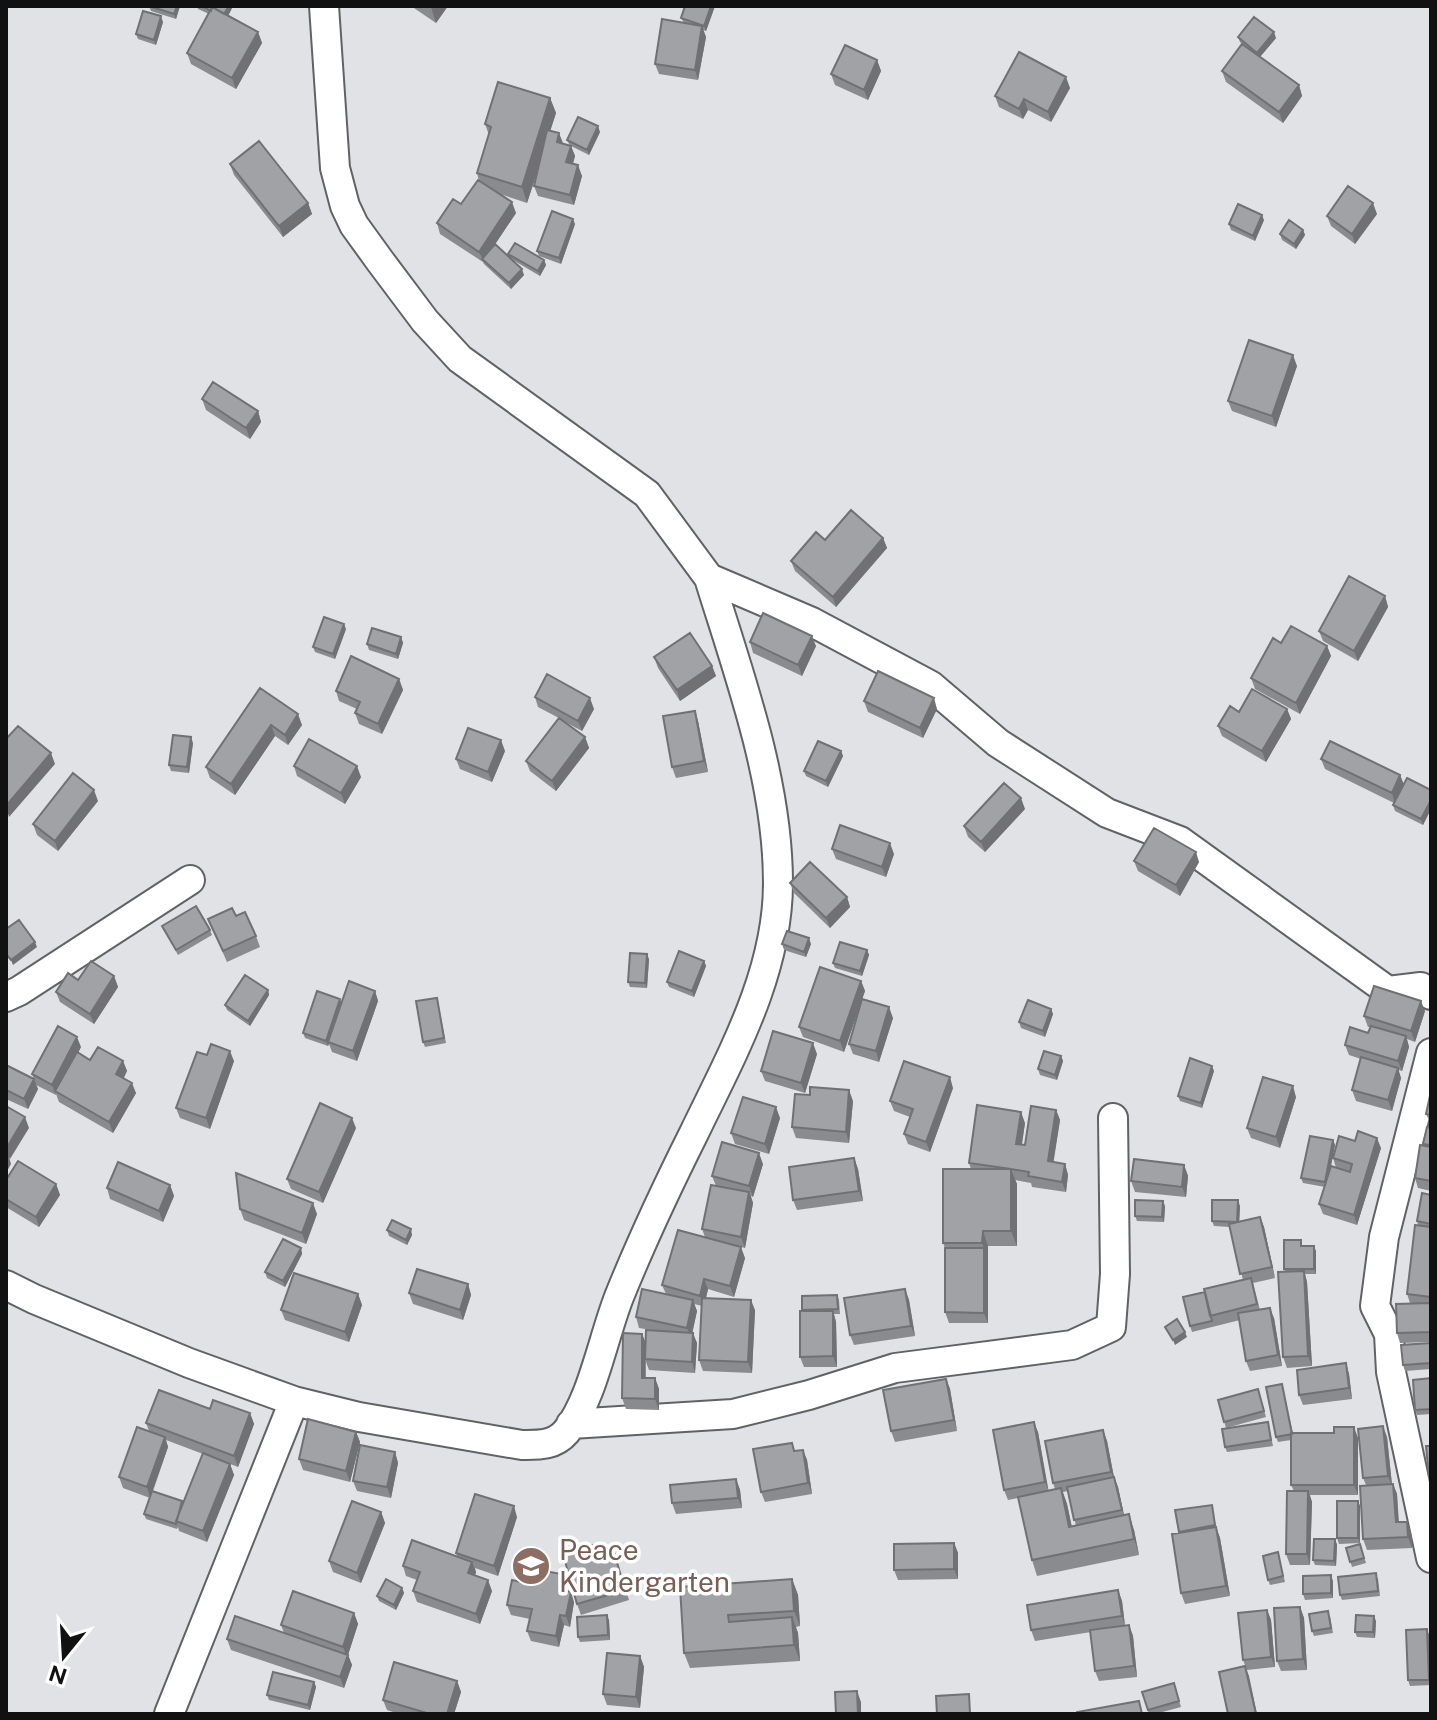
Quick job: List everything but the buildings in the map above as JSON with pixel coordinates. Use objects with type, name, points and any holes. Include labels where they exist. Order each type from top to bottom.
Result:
[{"type":"street","points":[[6,1285],[175,1357],[294,1401],[359,1417],[522,1445],[545,1445],[564,1435],[587,1390],[620,1294],[758,992],[769,955],[776,916],[777,862],[770,806],[751,713],[709,578],[647,494],[460,359],[425,321],[354,225],[339,189],[335,168],[324,6]]},
{"type":"street","points":[[709,578],[812,622],[930,685],[998,743],[1107,813],[1180,841],[1388,991],[1421,987],[1431,995]]},
{"type":"street","points":[[6,997],[190,880]]},
{"type":"street","points":[[1431,1053],[1384,1237],[1375,1306],[1389,1334],[1391,1372],[1431,1558]]},
{"type":"street","points":[[571,1424],[733,1414],[809,1395],[895,1368],[1072,1345],[1111,1327],[1115,1274],[1113,1118]]},
{"type":"street","points":[[169,1714],[294,1401]]},
{"type":"place","name":"Peace Kindergarten","points":[[531,1566]]}]
